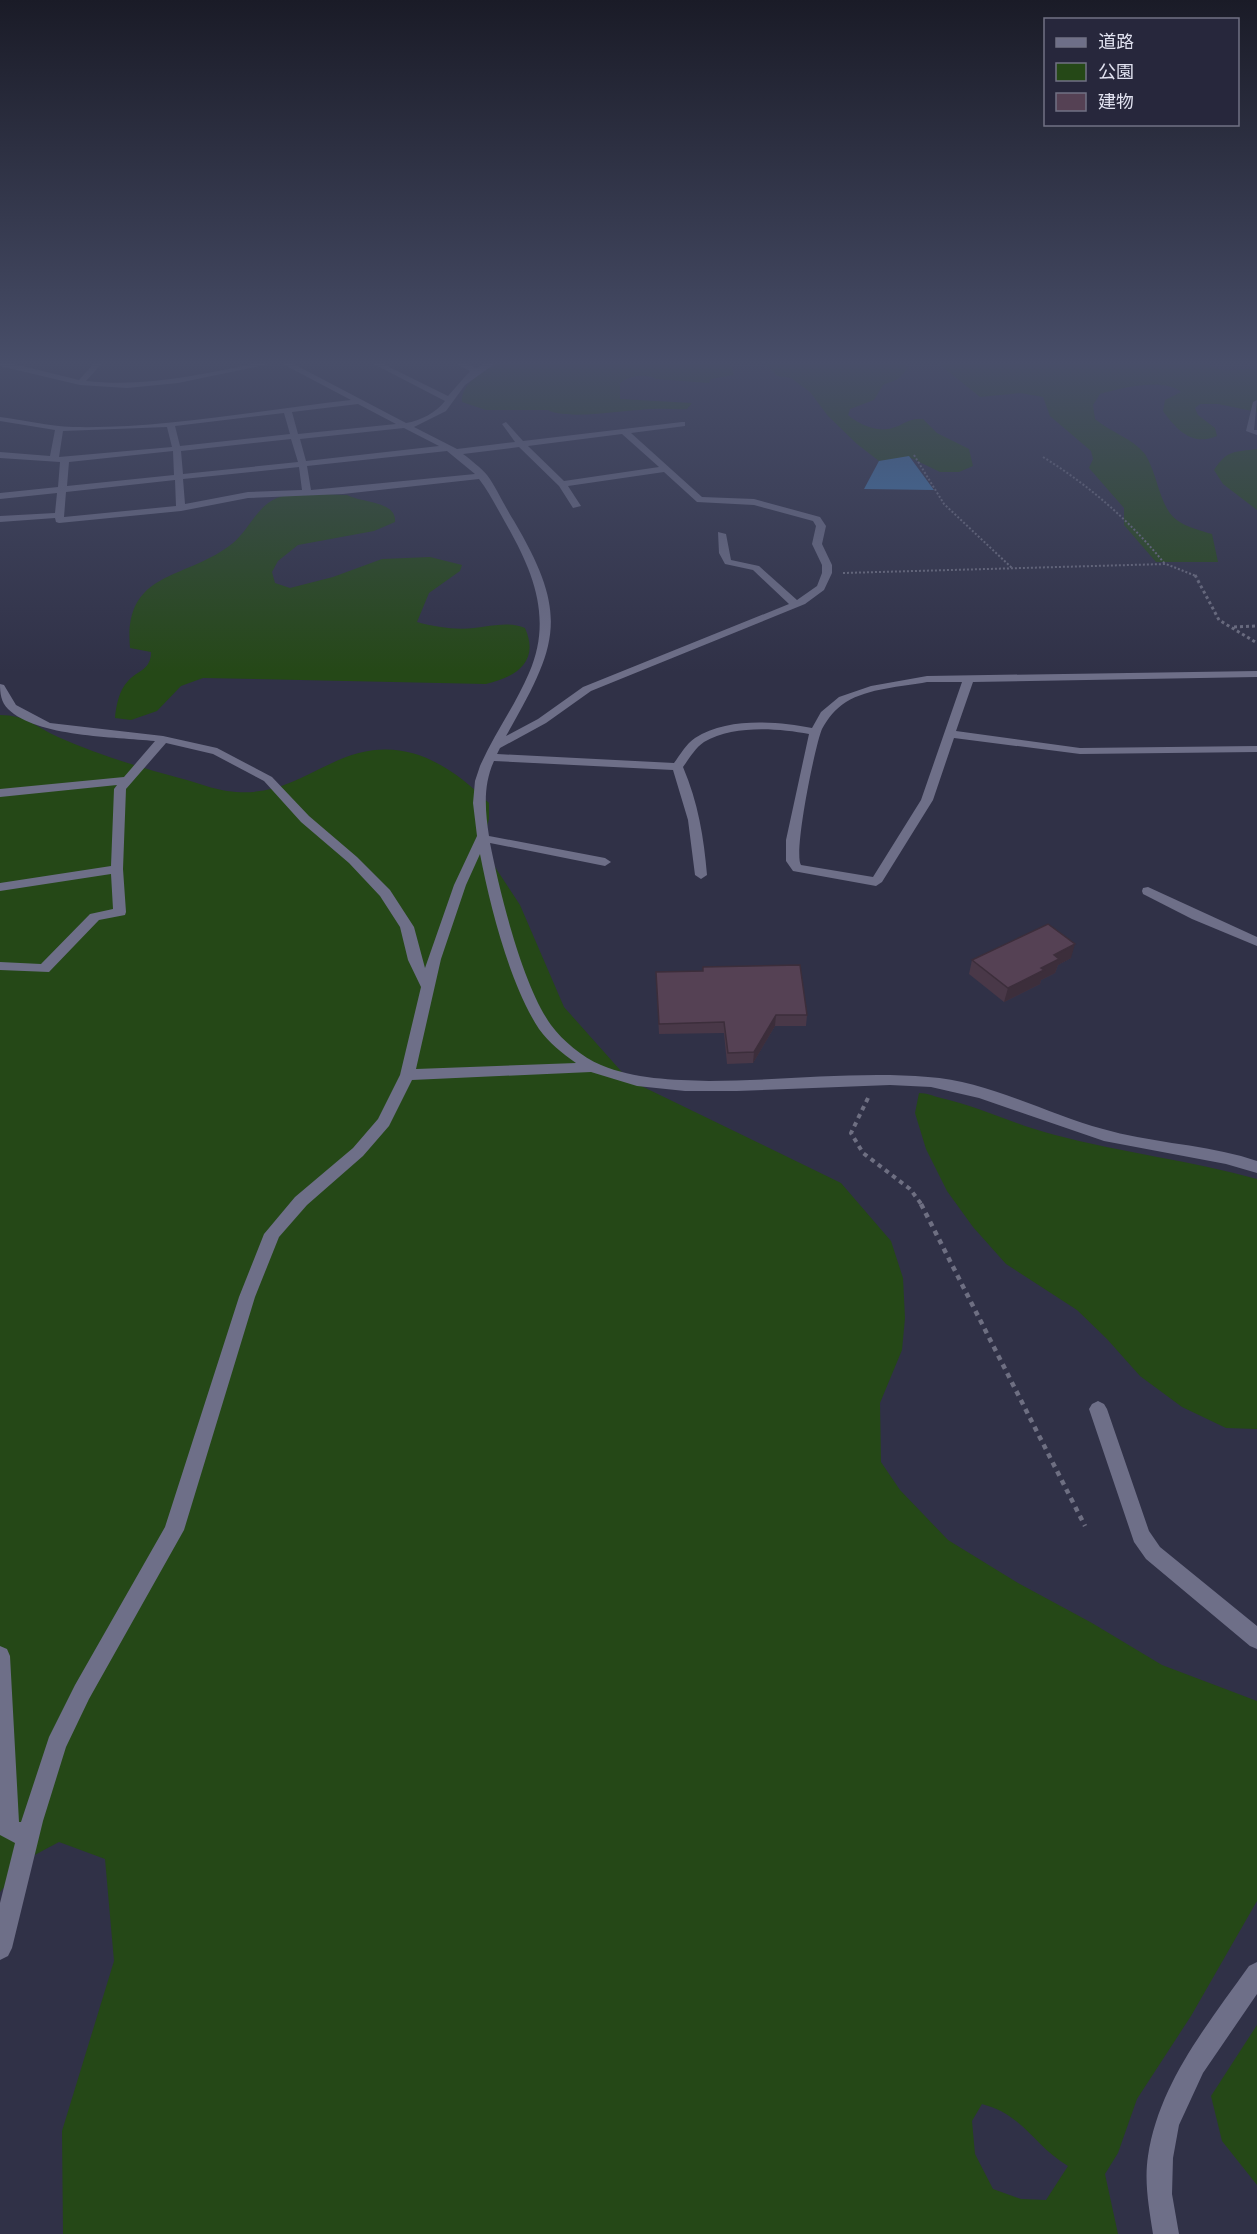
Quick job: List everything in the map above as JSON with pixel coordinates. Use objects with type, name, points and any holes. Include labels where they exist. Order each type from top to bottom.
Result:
[{"type":"street","points":[[65,464],[59,520],[90,519],[181,507],[248,495],[343,491],[483,476]]},
{"type":"street","points":[[178,464],[181,507]]},
{"type":"street","points":[[0,496],[310,464]]},
{"type":"street","points":[[469,464],[483,476],[523,542],[541,579],[547,604],[546,641],[536,672],[490,757],[480,783],[478,803],[481,838],[495,892],[521,974],[543,1024],[563,1047],[591,1067],[631,1079],[674,1085],[929,1082],[986,1095],[1077,1126],[1130,1141],[1179,1148],[1257,1167]]},
{"type":"street","points":[[542,464],[562,484],[576,506]]},
{"type":"street","points":[[497,745],[542,721],[586,689],[690,649],[795,604],[821,588],[827,573],[817,543],[821,526],[817,519],[754,502],[700,500],[660,464]]},
{"type":"street","points":[[303,465],[308,492]]},
{"type":"street","points":[[562,484],[665,469]]},
{"type":"street","points":[[0,519],[59,515]]},
{"type":"street","points":[[721,534],[724,557],[728,561],[733,565],[757,568],[795,604]]},
{"type":"street","points":[[969,678],[927,800],[876,882],[797,868],[792,861],[792,840],[815,732],[825,714],[843,699],[871,689],[927,679],[969,678],[1257,674]]},
{"type":"street","points":[[0,687],[6,708],[47,726],[163,739],[217,751],[268,779],[305,819],[352,860],[385,893],[406,927],[415,960],[427,986]]},
{"type":"street","points":[[677,767],[700,739],[728,731],[790,727],[815,732]]},
{"type":"street","points":[[950,734],[1080,751],[1257,749]]},
{"type":"street","points":[[0,966],[44,969],[95,917],[120,912],[117,869],[120,789],[163,739]]},
{"type":"street","points":[[490,757],[677,767]]},
{"type":"street","points":[[677,767],[688,790],[697,826],[701,875]]},
{"type":"street","points":[[0,793],[128,780]]},
{"type":"street","points":[[0,1948],[28,1837],[56,1744],[82,1692],[174,1530],[247,1297],[272,1234],[301,1201],[358,1152],[384,1122],[407,1075],[427,986],[460,885],[481,838]]},
{"type":"street","points":[[481,838],[604,862]]},
{"type":"street","points":[[0,887],[117,869]]},
{"type":"street","points":[[1148,891],[1197,916],[1257,942]]},
{"type":"street","points":[[407,1075],[591,1067]]},
{"type":"street","points":[[1098,1409],[1141,1536],[1153,1553],[1257,1639]]},
{"type":"street","points":[[0,1656],[8,1828],[28,1837]]},
{"type":"street","points":[[1166,2234],[1159,2197],[1159,2165],[1163,2136],[1170,2112],[1179,2089],[1257,1974]]},
{"type":"path","points":[[920,464],[944,504],[1012,568]]},
{"type":"path","points":[[1055,464],[1074,475],[1117,510],[1166,564]]},
{"type":"path","points":[[827,573],[1166,564],[1195,574],[1219,620],[1257,643]]},
{"type":"path","points":[[1233,627],[1257,626]]},
{"type":"path","points":[[876,1081],[851,1132],[863,1153],[910,1189],[922,1205],[1085,1526]]},
{"type":"green space","points":[[924,464],[973,466],[959,472],[940,472]]},
{"type":"green space","points":[[1091,464],[1150,464],[1164,503],[1174,518],[1188,526],[1212,534],[1218,562],[1156,562],[1124,525],[1124,508],[1089,468]]},
{"type":"green space","points":[[1219,464],[1257,464],[1257,510],[1223,484],[1214,470]]},
{"type":"green space","points":[[303,494],[347,495],[385,506],[394,515],[395,522],[374,531],[298,545],[278,561],[272,572],[275,583],[290,588],[333,577],[382,559],[430,557],[462,565],[460,571],[429,593],[417,622],[438,627],[467,629],[506,624],[525,628],[529,650],[522,666],[507,677],[486,684],[203,678],[181,686],[157,711],[131,720],[115,718],[122,689],[149,663],[151,652],[130,648],[130,622],[137,604],[147,590],[161,580],[215,555],[233,543],[258,513],[277,498]]},
{"type":"green space","points":[[0,715],[24,719],[73,744],[120,761],[227,791],[269,790],[293,782],[353,755],[375,750],[396,750],[416,754],[435,762],[471,787],[489,803],[489,819],[484,838],[489,858],[520,905],[564,1007],[629,1080],[841,1183],[891,1241],[903,1278],[905,1318],[902,1350],[880,1403],[881,1462],[900,1490],[948,1540],[1018,1583],[1092,1623],[1162,1665],[1257,1701],[1257,1901],[1191,2016],[1137,2099],[1118,2153],[1105,2174],[1118,2234],[63,2234],[62,2131],[114,1961],[105,1859],[59,1842],[29,1858],[0,1892]],"holes":[[[982,2104],[996,2109],[1019,2123],[1056,2158],[1068,2166],[1046,2200],[1021,2199],[993,2189],[975,2154],[972,2121]]]},
{"type":"green space","points":[[919,1093],[970,1106],[1055,1135],[1257,1179],[1257,1429],[1226,1428],[1182,1407],[1140,1376],[1077,1310],[1006,1264],[973,1227],[947,1191],[926,1149],[915,1113]]},
{"type":"green space","points":[[1257,2025],[1257,2185],[1222,2141],[1211,2096]]},
{"type":"water","points":[[877,464],[915,464],[934,490],[864,489]]},
{"type":"building","points":[[1048,924],[1075,944],[1054,955],[1059,959],[1041,968],[1044,970],[1008,988],[972,960]]},
{"type":"building","points":[[800,965],[807,1015],[776,1015],[754,1052],[728,1053],[724,1022],[659,1024],[656,972],[703,971],[703,967]]}]
